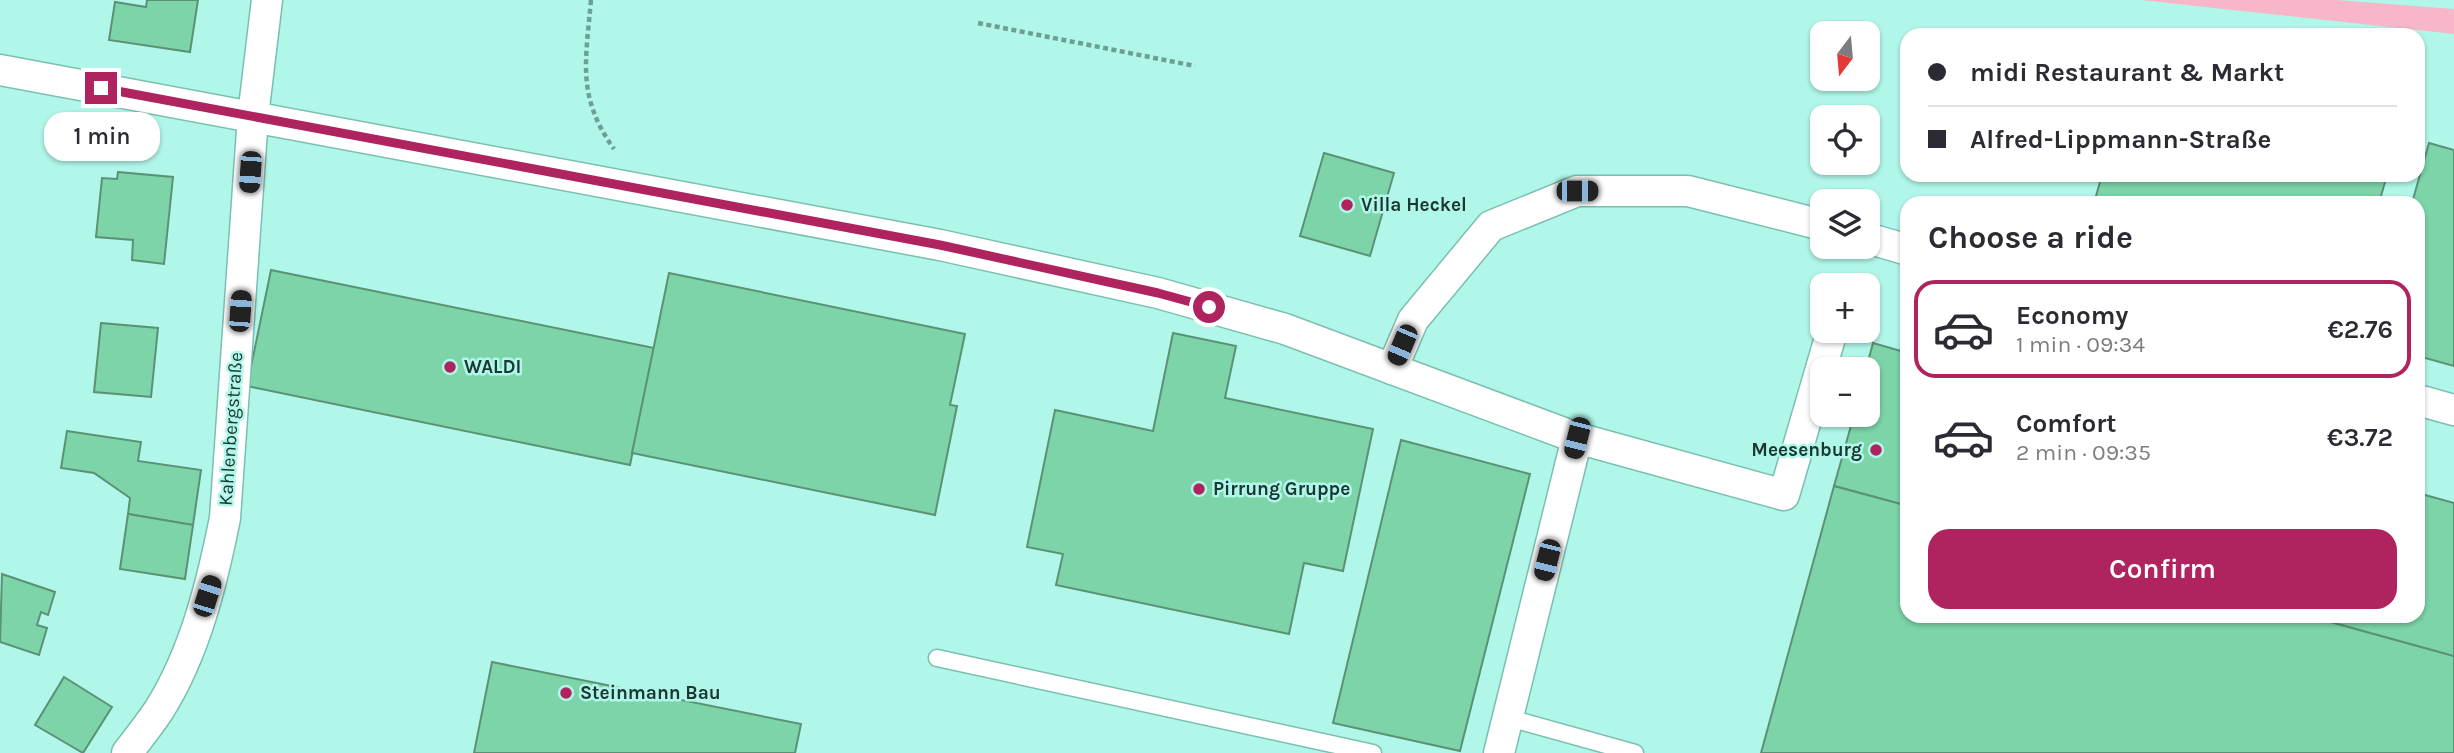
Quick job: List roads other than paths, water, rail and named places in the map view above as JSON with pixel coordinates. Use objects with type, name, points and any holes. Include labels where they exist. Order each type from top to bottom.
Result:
[{"type":"street","name":"Kahlenbergstraße","points":[[127,753],[160,708],[194,636],[213,575],[225,518],[253,116],[267,0]]},
{"type":"street","points":[[0,70],[940,245],[1158,293],[1285,329],[1577,438],[1784,495],[1828,343]]},
{"type":"street","points":[[1392,369],[1413,320],[1491,226],[1577,191],[1688,191],[1810,222]]},
{"type":"street","points":[[1880,242],[1900,248]]},
{"type":"street","points":[[2425,402],[2454,410]]},
{"type":"street","points":[[1499,753],[1577,438]]},
{"type":"lane","points":[[937,658],[1373,753]]},
{"type":"lane","points":[[1509,718],[1635,753]]},
{"type":"place","name":"Villa Heckel","points":[[1347,205]]},
{"type":"place","name":"WALDI","points":[[450,367]]},
{"type":"place","name":"Meesenburg","points":[[1876,450]]},
{"type":"place","name":"Pirrung Gruppe","points":[[1199,489]]},
{"type":"place","name":"Steinmann Bau","points":[[566,693]]}]
